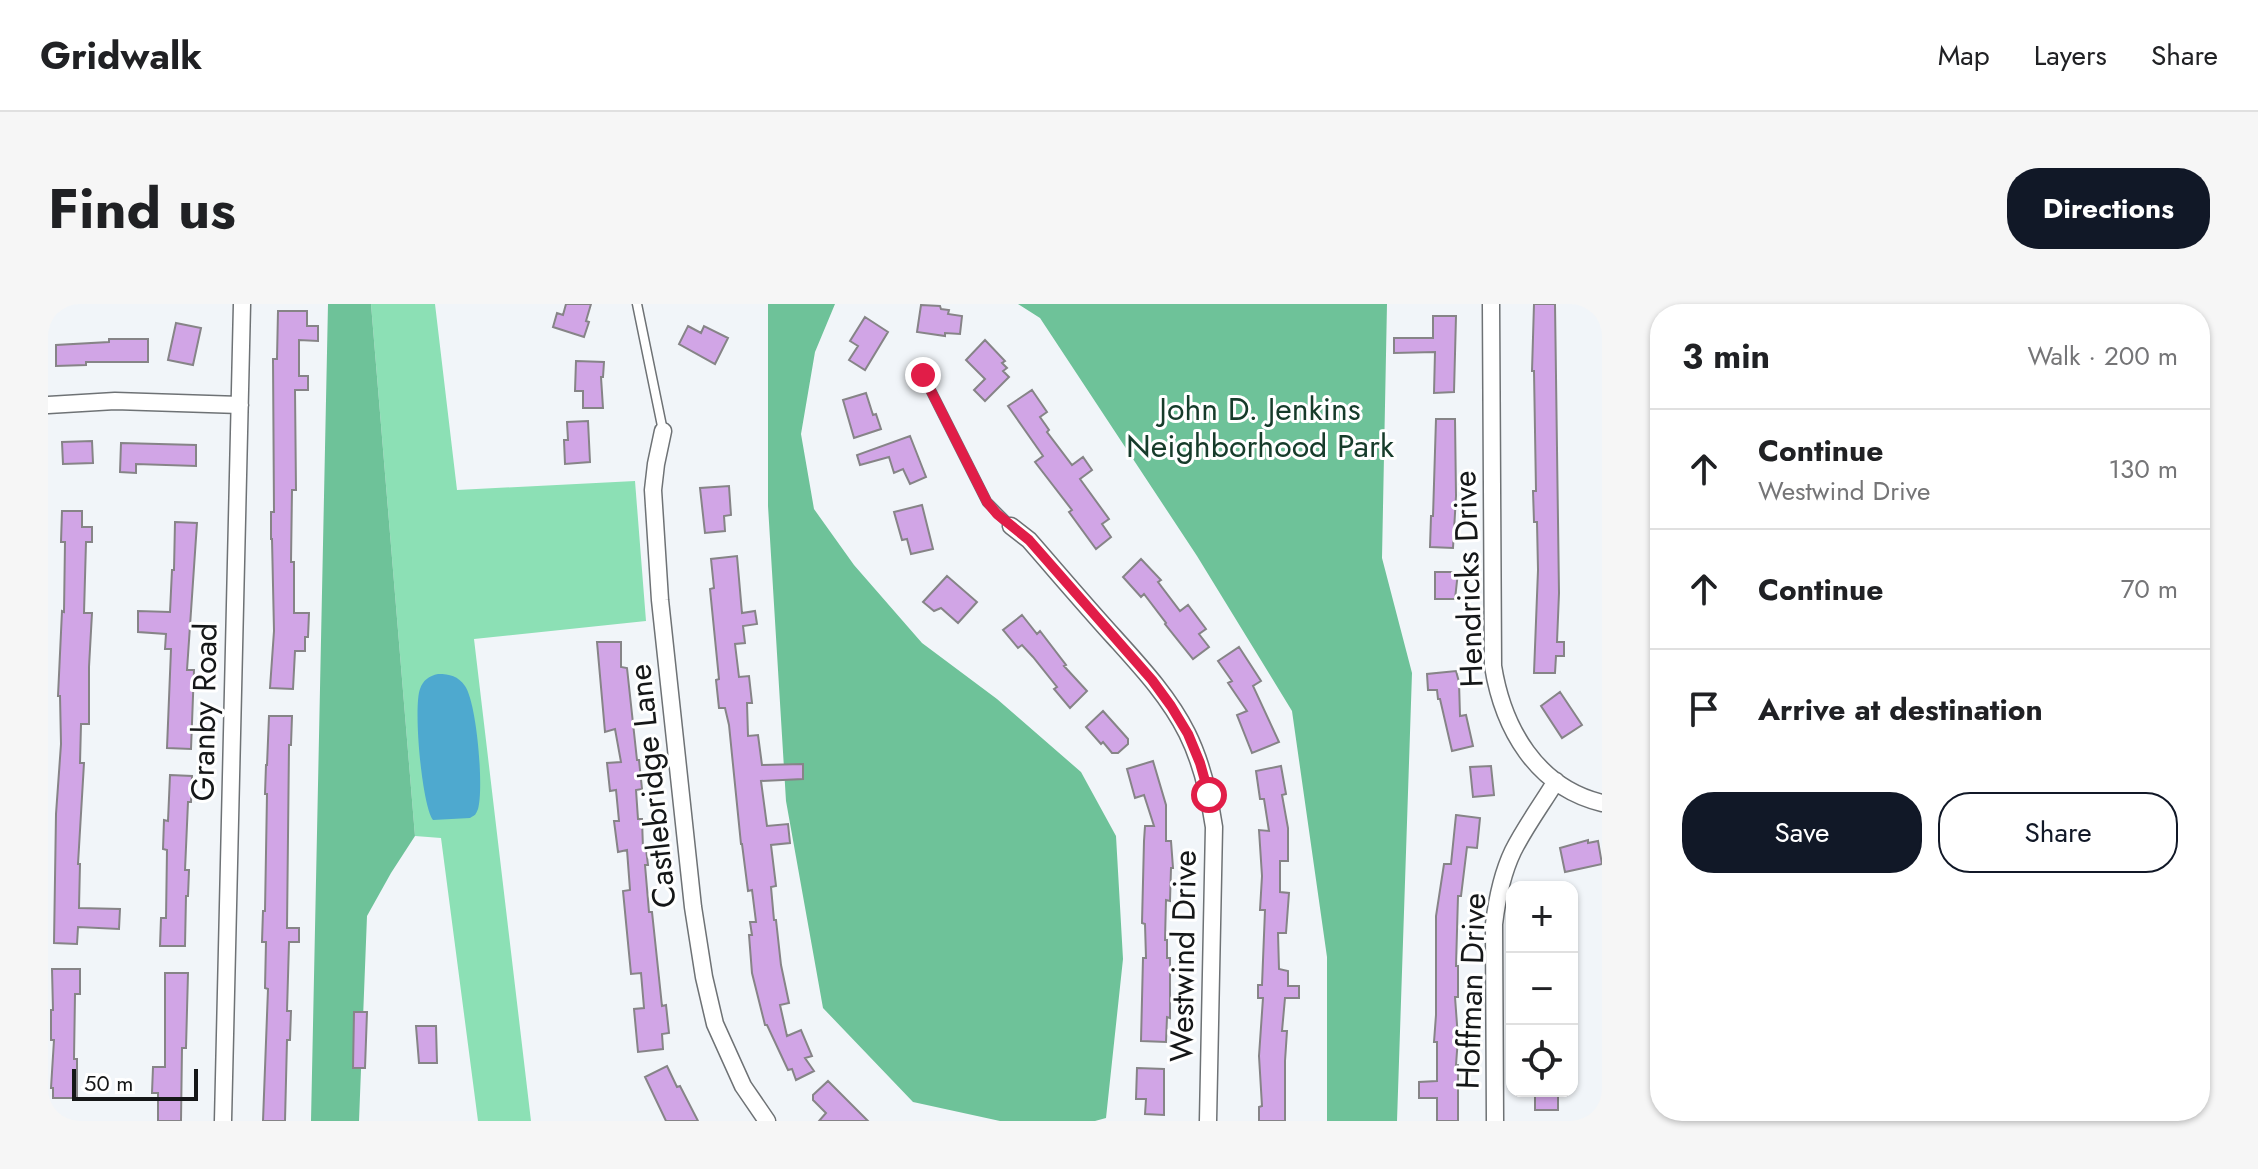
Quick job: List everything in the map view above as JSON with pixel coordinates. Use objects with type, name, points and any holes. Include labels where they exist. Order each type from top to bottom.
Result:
[{"type":"street","name":"Granby Road","points":[[223,1121],[242,304]]},
{"type":"street","name":"Hendricks Drive","points":[[1491,304],[1493,666],[1500,700],[1513,733],[1527,754],[1556,781],[1577,795],[1602,803]]},
{"type":"street","points":[[48,405],[115,401],[240,405]]},
{"type":"street","name":"Castlebridge Lane","points":[[663,431],[653,490],[660,600],[693,907],[715,1024],[743,1086],[767,1121]]},
{"type":"street","name":"Westwind Drive","points":[[1011,526],[1029,540],[1152,680],[1188,734],[1200,763],[1214,827],[1208,1121]]},
{"type":"street","name":"Hoffman Drive","points":[[1495,1121],[1494,924],[1497,900],[1513,850],[1556,781]]},
{"type":"lane","points":[[637,304],[663,431]]},
{"type":"lane","points":[[923,375],[987,502],[1011,526]]},
{"type":"green space","points":[[328,304],[371,304],[415,836],[367,916],[359,1121],[311,1121]]},
{"type":"green space","points":[[371,304],[435,304],[457,490],[635,481],[646,621],[474,639],[531,1121],[478,1121],[441,838],[415,836]]},
{"type":"green space","points":[[768,304],[835,304],[815,352],[801,434],[814,509],[854,565],[922,643],[997,699],[1081,772],[1116,836],[1123,959],[1106,1118],[1095,1121],[1000,1121],[913,1102],[823,1008],[786,801],[768,506]]},
{"type":"green space","name":"John D. Jenkins Neighborhood Park","points":[[1018,304],[1387,304],[1382,558],[1412,673],[1397,1121],[1327,1121],[1327,957],[1292,711],[1197,556],[1040,318]]},
{"type":"water","points":[[438,674],[453,676],[465,686],[473,710],[480,799],[475,815],[470,818],[433,820],[425,796],[418,735],[418,700],[423,683]]},
{"type":"building","points":[[566,304],[591,304],[584,337],[553,327],[557,313],[563,315]]},
{"type":"building","points":[[1534,304],[1555,304],[1557,642],[1564,642],[1564,656],[1556,656],[1555,673],[1534,673],[1538,570],[1533,491],[1536,491],[1532,371]]},
{"type":"building","points":[[921,305],[940,306],[949,310],[948,314],[962,316],[960,334],[945,333],[945,336],[917,332]]},
{"type":"building","points":[[278,311],[307,311],[307,326],[318,326],[318,341],[299,340],[299,376],[308,376],[308,390],[295,390],[296,490],[292,490],[291,562],[294,562],[294,613],[309,613],[305,651],[295,651],[293,689],[270,688],[274,631],[271,539],[271,512],[274,512],[273,359],[277,359]]},
{"type":"building","points":[[1433,316],[1456,316],[1454,392],[1434,393],[1435,352],[1394,353],[1394,338],[1433,338]]},
{"type":"building","points":[[865,317],[888,332],[865,370],[849,360],[858,346],[850,341]]},
{"type":"building","points":[[176,323],[201,328],[193,365],[168,360]]},
{"type":"building","points":[[688,326],[701,333],[704,326],[728,338],[715,364],[679,344]]},
{"type":"building","points":[[109,339],[148,339],[148,362],[86,362],[86,365],[56,366],[56,345],[109,342]]},
{"type":"building","points":[[985,340],[1005,361],[1002,363],[1007,368],[1003,371],[1009,377],[985,401],[974,390],[985,379],[966,360]]},
{"type":"building","points":[[576,361],[604,362],[601,377],[603,408],[583,408],[583,391],[575,391]]},
{"type":"building","points":[[1032,390],[1047,412],[1040,417],[1049,430],[1047,432],[1072,465],[1083,457],[1092,470],[1080,479],[1109,519],[1102,524],[1111,537],[1096,549],[1069,512],[1072,510],[1035,462],[1043,456],[1008,406]]},
{"type":"building","points":[[866,393],[881,429],[854,438],[843,400]]},
{"type":"building","points":[[1436,419],[1455,419],[1453,548],[1430,547]]},
{"type":"building","points":[[588,421],[590,462],[565,464],[567,422]]},
{"type":"building","points":[[910,436],[926,477],[910,484],[903,469],[894,473],[889,457],[860,465],[857,455]]},
{"type":"building","points":[[92,441],[93,463],[63,464],[62,442]]},
{"type":"building","points":[[121,443],[196,445],[196,466],[136,464],[136,473],[120,472]]},
{"type":"building","points":[[729,486],[731,515],[724,516],[725,531],[705,533],[700,488]]},
{"type":"building","points":[[922,505],[933,549],[911,554],[907,539],[902,540],[894,512]]},
{"type":"building","points":[[62,511],[82,511],[82,527],[92,527],[92,542],[86,542],[84,613],[92,613],[89,724],[81,724],[80,763],[84,763],[78,864],[79,908],[120,909],[119,929],[78,927],[77,944],[54,943],[56,814],[61,744],[58,696],[64,612]]},
{"type":"building","points":[[175,522],[197,523],[187,670],[194,670],[191,749],[167,748],[171,649],[165,649],[166,634],[138,632],[138,611],[170,612]]},
{"type":"building","points":[[737,556],[742,613],[755,611],[757,624],[743,626],[745,643],[735,644],[739,677],[749,676],[752,703],[747,703],[748,736],[758,735],[762,765],[803,764],[803,779],[761,781],[767,826],[788,824],[790,843],[771,845],[776,886],[771,887],[789,1003],[780,1005],[787,1036],[801,1030],[812,1056],[805,1058],[814,1071],[796,1080],[765,1025],[752,973],[750,922],[756,922],[741,844],[729,725],[725,708],[719,708],[710,589],[714,588],[711,559]]},
{"type":"building","points":[[1141,559],[1161,580],[1158,582],[1180,611],[1188,605],[1206,629],[1199,634],[1209,647],[1193,659],[1144,594],[1141,597],[1123,577]]},
{"type":"building","points":[[1435,572],[1458,572],[1455,599],[1435,599]]},
{"type":"building","points":[[947,576],[977,602],[958,623],[941,608],[934,611],[923,602]]},
{"type":"building","points":[[1022,615],[1037,634],[1040,631],[1064,666],[1087,691],[1070,708],[1033,657],[1022,645],[1018,648],[1003,630]]},
{"type":"building","points":[[597,642],[621,642],[621,667],[627,668],[642,789],[636,790],[638,819],[642,819],[643,849],[646,849],[648,865],[645,865],[649,912],[652,912],[662,1006],[666,1005],[669,1033],[662,1034],[663,1049],[638,1052],[634,1009],[644,1008],[641,973],[631,974],[623,891],[630,890],[627,850],[618,852],[614,821],[619,821],[616,790],[610,791],[607,763],[621,762],[615,729],[605,732]]},
{"type":"building","points":[[1239,647],[1261,681],[1253,686],[1279,742],[1252,753],[1237,715],[1247,711],[1218,661]]},
{"type":"building","points":[[1456,671],[1460,716],[1466,715],[1473,746],[1452,751],[1440,699],[1437,690],[1428,690],[1427,674]]},
{"type":"building","points":[[1560,692],[1582,725],[1562,738],[1541,706]]},
{"type":"building","points":[[1103,711],[1128,739],[1128,744],[1118,753],[1112,753],[1086,727]]},
{"type":"building","points":[[269,716],[292,716],[287,928],[299,928],[299,942],[289,942],[287,1011],[291,1011],[290,1040],[287,1040],[285,1121],[263,1121],[268,989],[265,988],[266,942],[262,942]]},
{"type":"building","points":[[1153,761],[1166,805],[1166,841],[1171,841],[1173,868],[1170,901],[1166,900],[1170,1018],[1167,1017],[1166,1042],[1141,1041],[1143,958],[1146,958],[1145,924],[1142,923],[1144,841],[1145,826],[1154,826],[1144,795],[1135,798],[1127,769]]},
{"type":"building","points":[[1281,766],[1286,794],[1282,795],[1288,828],[1288,861],[1280,861],[1280,892],[1289,893],[1286,933],[1278,933],[1279,969],[1288,971],[1288,986],[1299,986],[1299,998],[1285,998],[1282,1031],[1287,1031],[1285,1121],[1259,1121],[1259,1107],[1262,1106],[1259,1056],[1263,998],[1258,998],[1258,985],[1262,985],[1265,910],[1260,910],[1262,876],[1259,830],[1269,831],[1256,771]]},
{"type":"building","points":[[1491,766],[1494,795],[1473,797],[1470,767]]},
{"type":"building","points":[[170,775],[192,776],[185,870],[189,870],[185,946],[160,946],[161,918],[166,918],[167,850],[163,849]]},
{"type":"building","points":[[1456,815],[1480,818],[1477,848],[1467,847],[1461,896],[1458,896],[1458,997],[1455,997],[1458,1121],[1437,1121],[1437,1098],[1419,1098],[1419,1082],[1437,1081],[1437,1042],[1434,1042],[1436,916],[1444,864],[1451,864]]},
{"type":"building","points":[[1588,840],[1588,843],[1598,841],[1602,864],[1565,872],[1560,848]]},
{"type":"building","points":[[52,969],[80,969],[80,994],[75,994],[77,1098],[53,1098],[51,1088],[54,1040],[51,1040]]},
{"type":"building","points":[[165,973],[188,973],[186,1048],[182,1048],[181,1121],[158,1121],[158,1093],[152,1093],[153,1067],[165,1067]]},
{"type":"building","points":[[354,1012],[367,1012],[365,1068],[353,1068]]},
{"type":"building","points":[[416,1026],[436,1026],[437,1063],[419,1063]]},
{"type":"building","points":[[667,1066],[698,1121],[666,1121],[645,1077]]},
{"type":"building","points":[[1137,1068],[1164,1069],[1164,1115],[1145,1114],[1146,1099],[1136,1099]]},
{"type":"building","points":[[828,1081],[868,1121],[819,1121],[826,1113],[813,1100],[813,1095]]},
{"type":"building","points":[[1535,1097],[1558,1097],[1558,1110],[1535,1110]]},
{"type":"route","points":[[923,375],[987,502],[1029,540],[1152,680],[1171,706],[1188,734],[1209,795]]}]
